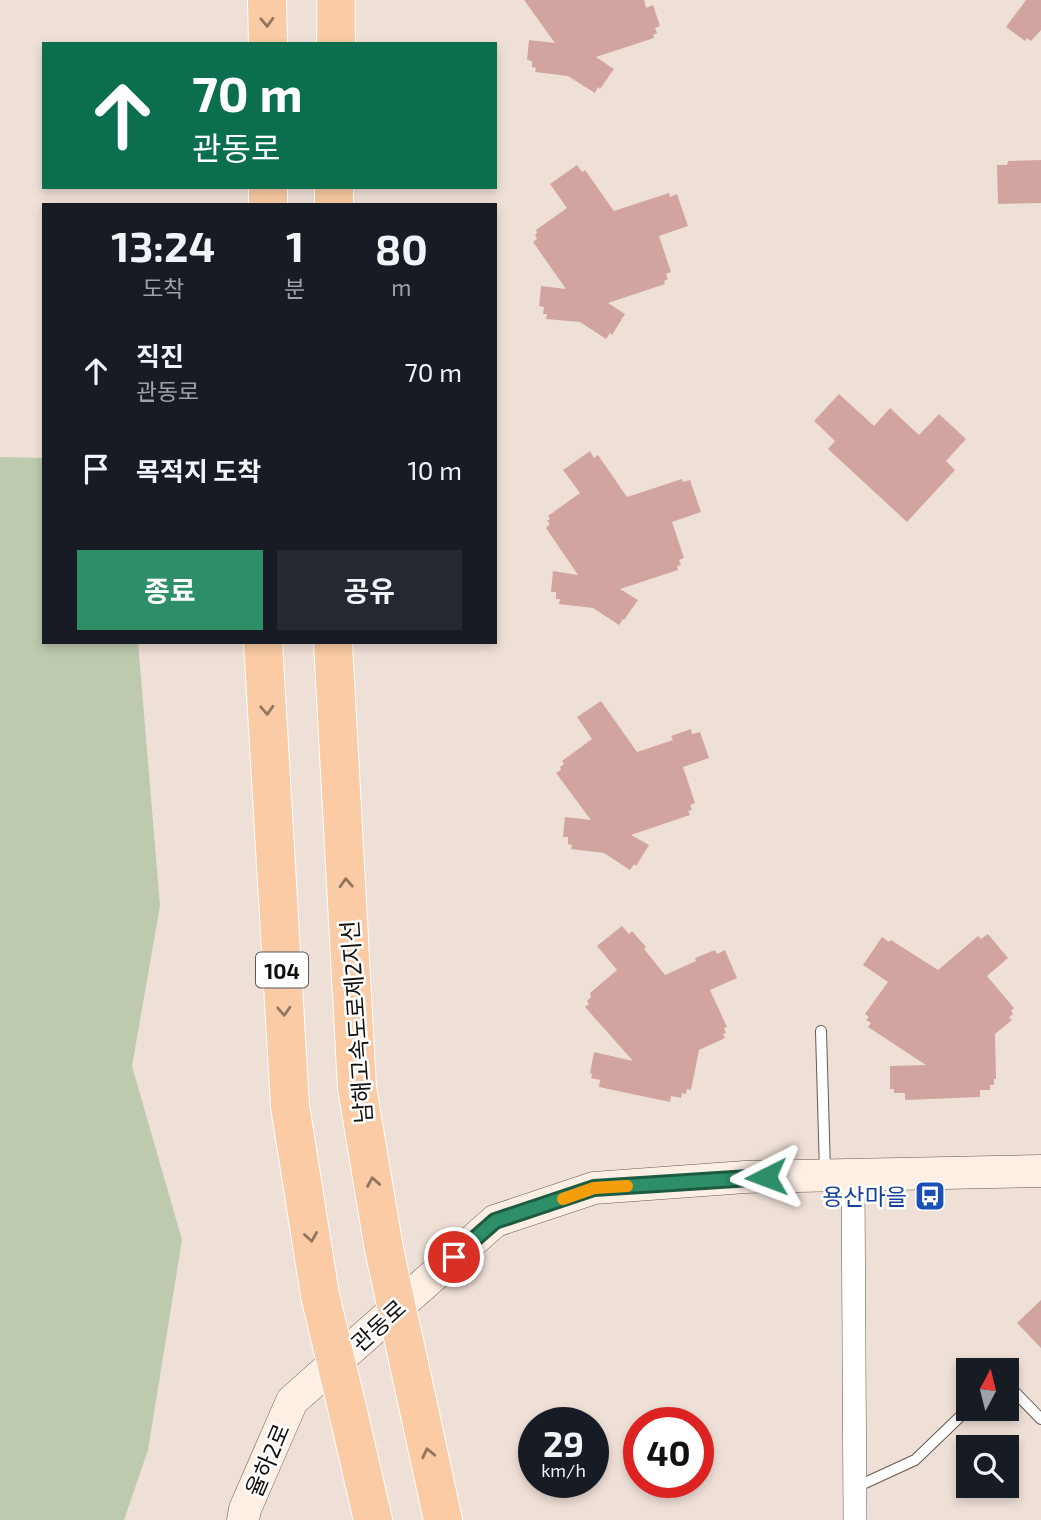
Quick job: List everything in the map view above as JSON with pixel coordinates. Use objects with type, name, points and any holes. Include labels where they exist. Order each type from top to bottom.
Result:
[{"type":"highway","points":[[267,0],[268,42]]},
{"type":"highway","points":[[336,0],[336,42]]},
{"type":"highway","name":"104","points":[[263,644],[290,1106],[320,1295],[373,1520]]},
{"type":"highway","name":"남해고속도로제2지선","points":[[333,644],[357,1088],[384,1249],[443,1520]]},
{"type":"street","points":[[855,1520],[839,1176],[1041,1171]]},
{"type":"street","name":"관동로","points":[[292,1401],[495,1221],[594,1188],[745,1177],[839,1176]]},
{"type":"street","name":"율하2로","points":[[243,1520],[245,1509],[292,1401]]},
{"type":"lane","points":[[821,1031],[839,1176]]},
{"type":"lane","points":[[1019,1396],[1041,1419]]},
{"type":"lane","points":[[855,1488],[915,1460],[956,1421]]},
{"type":"green space","points":[[0,457],[42,458],[42,644],[138,644],[160,906],[132,1066],[182,1240],[148,1450],[124,1520],[0,1520]]},
{"type":"building","points":[[524,0],[644,0],[646,8],[653,5],[660,26],[655,28],[657,33],[653,35],[654,38],[596,57],[614,69],[595,93],[568,76],[535,72],[532,61],[527,60],[529,40],[555,43]]},
{"type":"building","points":[[1026,0],[1041,0],[1041,30],[1031,41],[1027,38],[1025,41],[1006,27]]},
{"type":"building","points":[[1041,160],[1041,203],[998,204],[997,165],[1007,165],[1008,161]]},
{"type":"building","points":[[577,165],[582,172],[585,170],[614,211],[669,193],[670,197],[677,194],[688,226],[659,236],[671,272],[666,274],[668,279],[664,281],[665,284],[608,303],[625,314],[612,335],[610,333],[606,339],[580,322],[546,319],[547,314],[543,314],[544,307],[539,306],[541,286],[566,289],[533,242],[537,239],[536,230],[567,208],[550,184]]},
{"type":"building","points":[[839,394],[874,426],[890,408],[919,435],[939,414],[966,439],[946,461],[955,470],[907,522],[828,449],[835,441],[814,421]]},
{"type":"building","points":[[590,451],[594,458],[598,455],[627,497],[682,479],[683,482],[690,480],[701,512],[672,522],[684,558],[679,560],[681,565],[677,566],[678,570],[620,589],[638,600],[619,625],[593,608],[559,604],[560,599],[556,599],[556,592],[551,592],[553,571],[578,575],[546,528],[550,524],[547,521],[550,519],[548,516],[580,493],[563,470]]},
{"type":"building","points":[[601,701],[637,752],[673,740],[671,736],[691,729],[692,734],[700,732],[709,758],[683,767],[695,803],[690,805],[690,815],[631,835],[649,845],[636,866],[634,864],[630,870],[604,853],[571,849],[568,837],[563,837],[565,817],[591,820],[556,773],[564,764],[562,761],[592,739],[577,717]]},
{"type":"building","points":[[622,926],[629,934],[632,931],[665,975],[696,961],[695,958],[715,950],[717,954],[725,950],[737,978],[710,990],[727,1027],[724,1028],[725,1038],[699,1050],[691,1090],[687,1089],[686,1094],[682,1093],[681,1098],[671,1096],[670,1102],[599,1087],[600,1080],[591,1078],[594,1052],[633,1061],[585,1007],[589,1004],[587,1001],[591,997],[590,993],[617,970],[597,946]]},
{"type":"building","points":[[988,934],[1008,958],[987,976],[1014,1008],[1009,1017],[1012,1020],[995,1034],[994,1085],[990,1085],[990,1090],[980,1090],[980,1097],[905,1100],[905,1093],[894,1093],[894,1089],[890,1089],[890,1066],[926,1065],[868,1027],[871,1023],[866,1020],[869,1017],[865,1014],[888,982],[863,965],[882,937],[938,970],[978,936],[981,939]]},
{"type":"building","points":[[1041,1300],[1041,1348],[1017,1323]]},
{"type":"slow traffic","points":[[563,1199],[594,1188],[627,1186]]},
{"type":"place","name":"용산마을","points":[[930,1196]]},
{"type":"route","points":[[454,1257],[495,1221],[594,1188],[766,1177]]}]
